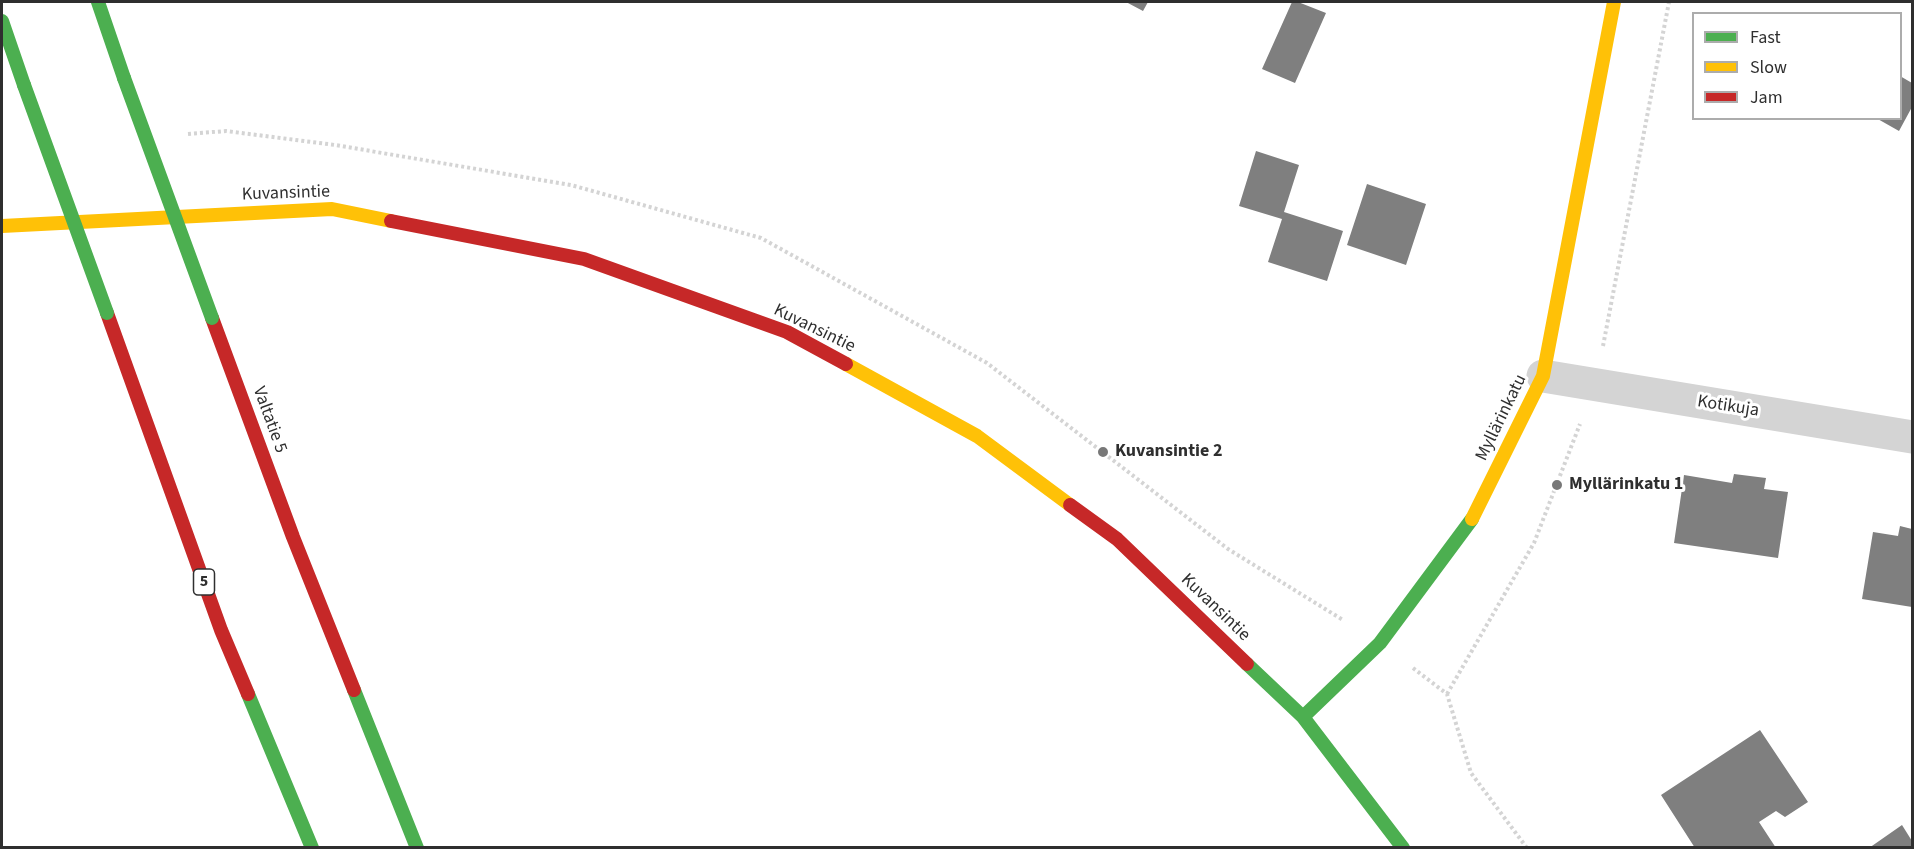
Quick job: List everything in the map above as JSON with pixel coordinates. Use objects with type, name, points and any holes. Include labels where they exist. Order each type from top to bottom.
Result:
[{"type":"main road","name":"Valtatie 5","points":[[98,2],[293,537],[417,848]]},
{"type":"main road","name":"Myllärinkatu","points":[[1303,717],[1380,643],[1475,515],[1543,376],[1614,2]]},
{"type":"main road","name":"5","points":[[2,21],[221,630],[312,848]]},
{"type":"main road","name":"Kuvansintie","points":[[2,226],[332,209],[584,259],[787,332],[977,436],[1117,539],[1303,717],[1403,848]]},
{"type":"street","name":"Kotikuja","points":[[1543,376],[1912,437]]},
{"type":"path","points":[[1447,694],[1471,772],[1527,848]]},
{"type":"building","points":[[1126,2],[1148,2],[1143,11]]},
{"type":"building","points":[[1292,2],[1298,2],[1326,13],[1295,83],[1262,69]]},
{"type":"building","points":[[1902,77],[1912,83],[1912,107],[1899,131],[1880,120],[1902,120]]},
{"type":"building","points":[[1256,151],[1299,165],[1284,212],[1343,231],[1327,281],[1268,262],[1282,219],[1239,206]]},
{"type":"building","points":[[1367,184],[1426,204],[1406,265],[1347,245]]},
{"type":"building","points":[[1734,474],[1766,478],[1764,489],[1788,492],[1778,558],[1674,543],[1684,475],[1732,483]]},
{"type":"building","points":[[1900,526],[1912,529],[1912,607],[1862,599],[1873,532],[1898,536]]},
{"type":"building","points":[[1760,730],[1808,802],[1785,817],[1776,811],[1759,822],[1776,848],[1695,848],[1661,795]]},
{"type":"building","points":[[1902,825],[1912,841],[1912,848],[1869,848]]},
{"type":"traffic: fast","points":[[98,2],[124,78]]},
{"type":"traffic: fast","points":[[2,21],[24,85]]},
{"type":"traffic: fast","points":[[124,78],[212,318]]},
{"type":"traffic: fast","points":[[24,85],[107,313]]},
{"type":"traffic: fast","points":[[1303,717],[1380,643],[1472,519]]},
{"type":"traffic: fast","points":[[1247,664],[1303,717],[1403,848]]},
{"type":"traffic: fast","points":[[354,690],[417,848]]},
{"type":"traffic: fast","points":[[248,694],[312,848]]},
{"type":"traffic: slow","points":[[1472,519],[1543,376],[1614,2]]},
{"type":"traffic: slow","points":[[2,226],[332,209],[391,221]]},
{"type":"traffic: slow","points":[[846,364],[977,436],[1070,505]]},
{"type":"traffic: jam","points":[[391,221],[584,259],[787,332],[846,364]]},
{"type":"traffic: jam","points":[[107,313],[221,630],[248,694]]},
{"type":"traffic: jam","points":[[212,318],[293,537],[354,690]]},
{"type":"traffic: jam","points":[[1070,505],[1117,539],[1247,664]]},
{"type":"place","name":"Kuvansintie 2","points":[[1103,452]]},
{"type":"place","name":"Myllärinkatu 1","points":[[1557,485]]}]
